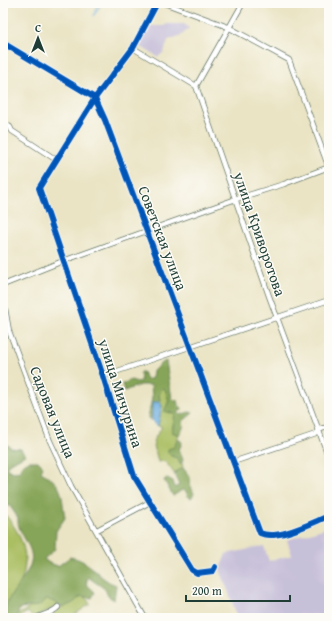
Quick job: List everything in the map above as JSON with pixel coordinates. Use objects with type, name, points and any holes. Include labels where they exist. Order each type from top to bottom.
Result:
[{"type":"street","points":[[3,122],[10,127],[12,131],[55,159],[95,98],[133,48],[157,3]]},
{"type":"street","points":[[3,285],[63,261],[329,167],[289,60],[228,27],[164,3]]},
{"type":"street","points":[[133,48],[196,86],[228,27],[243,3]]},
{"type":"street","points":[[3,43],[95,98]]},
{"type":"street","name":"улица Криворотова","points":[[196,86],[277,317],[329,458]]},
{"type":"street","name":"Советская улица","points":[[95,98],[105,120],[260,533],[265,535],[277,535],[329,516]]},
{"type":"street","name":"улица Мичурина","points":[[55,159],[39,188],[103,376],[134,476],[192,570],[197,572],[213,571],[215,567]]},
{"type":"street","name":"Садовая улица","points":[[3,297],[5,325],[50,441],[71,486],[126,582],[136,605],[145,618]]},
{"type":"street","points":[[103,376],[329,300]]},
{"type":"street","points":[[233,462],[309,436],[329,426]]},
{"type":"street","points":[[97,530],[150,502]]},
{"type":"street","points":[[36,618],[45,613],[55,611],[58,607]]},
{"type":"shaded area","points":[[167,24],[184,24],[189,28],[182,35],[168,40],[164,52],[158,57],[138,45],[148,26],[164,26]]},
{"type":"shaded area","points":[[329,527],[329,618],[238,618],[220,569],[226,554],[264,546],[269,561],[292,555],[287,540]]},
{"type":"green space","points":[[166,361],[172,399],[177,400],[178,405],[182,408],[182,410],[178,412],[181,415],[189,412],[193,413],[183,421],[184,426],[179,435],[172,432],[175,414],[164,411],[169,401],[165,389],[162,388],[159,395],[160,402],[155,402],[150,420],[148,418],[152,398],[151,385],[140,385],[124,391],[122,384],[131,380],[137,382],[141,381],[140,372],[143,372],[146,380],[152,378],[153,371],[160,364]]},
{"type":"green space","points":[[162,388],[165,389],[169,401],[167,404],[175,414],[172,432],[179,435],[171,456],[177,458],[181,464],[182,463],[183,468],[174,473],[165,461],[158,462],[153,441],[162,427],[158,426],[162,406],[159,395]]},
{"type":"green space","points":[[178,439],[182,442],[179,450],[183,460],[181,464],[177,458],[168,453],[168,449],[174,447]]},
{"type":"green space","points":[[3,441],[11,448],[21,449],[25,455],[7,465],[7,469],[13,472],[20,471],[22,465],[29,461],[38,461],[43,466],[41,472],[54,481],[60,490],[65,518],[56,531],[55,549],[44,559],[49,563],[58,566],[70,557],[84,562],[104,579],[116,585],[114,600],[108,596],[105,589],[88,577],[86,584],[95,592],[92,598],[81,596],[73,603],[64,607],[47,599],[39,606],[20,608],[16,618],[3,618],[7,603],[25,576],[32,556],[18,524],[18,518],[10,506],[3,505]]},
{"type":"green space","points":[[183,468],[190,477],[190,484],[194,494],[191,498],[188,496],[186,491],[182,490],[173,496],[164,480],[167,478],[173,481],[175,488],[179,485],[174,473]]},
{"type":"green space","points":[[3,512],[13,524],[19,536],[24,548],[25,560],[24,573],[20,585],[13,597],[3,609]]},
{"type":"green space","points":[[84,595],[90,604],[74,615],[79,618],[39,618],[49,613],[55,613],[61,607]]},
{"type":"green space","points":[[46,598],[61,602],[57,606],[33,618],[28,612],[21,616],[22,618],[16,616]]},
{"type":"water","points":[[152,402],[160,402],[162,406],[158,426],[152,421]]},
{"type":"waterway","points":[[94,15],[98,3]]},
{"type":"waterway","points":[[94,15],[102,3]]},
{"type":"cycle path","points":[[157,3],[133,48],[95,98],[39,188],[103,376],[134,476],[192,570],[197,573],[213,571],[215,567]]},
{"type":"cycle path","points":[[3,43],[95,98],[105,120],[260,533],[267,535],[285,533],[304,527],[329,516]]}]
